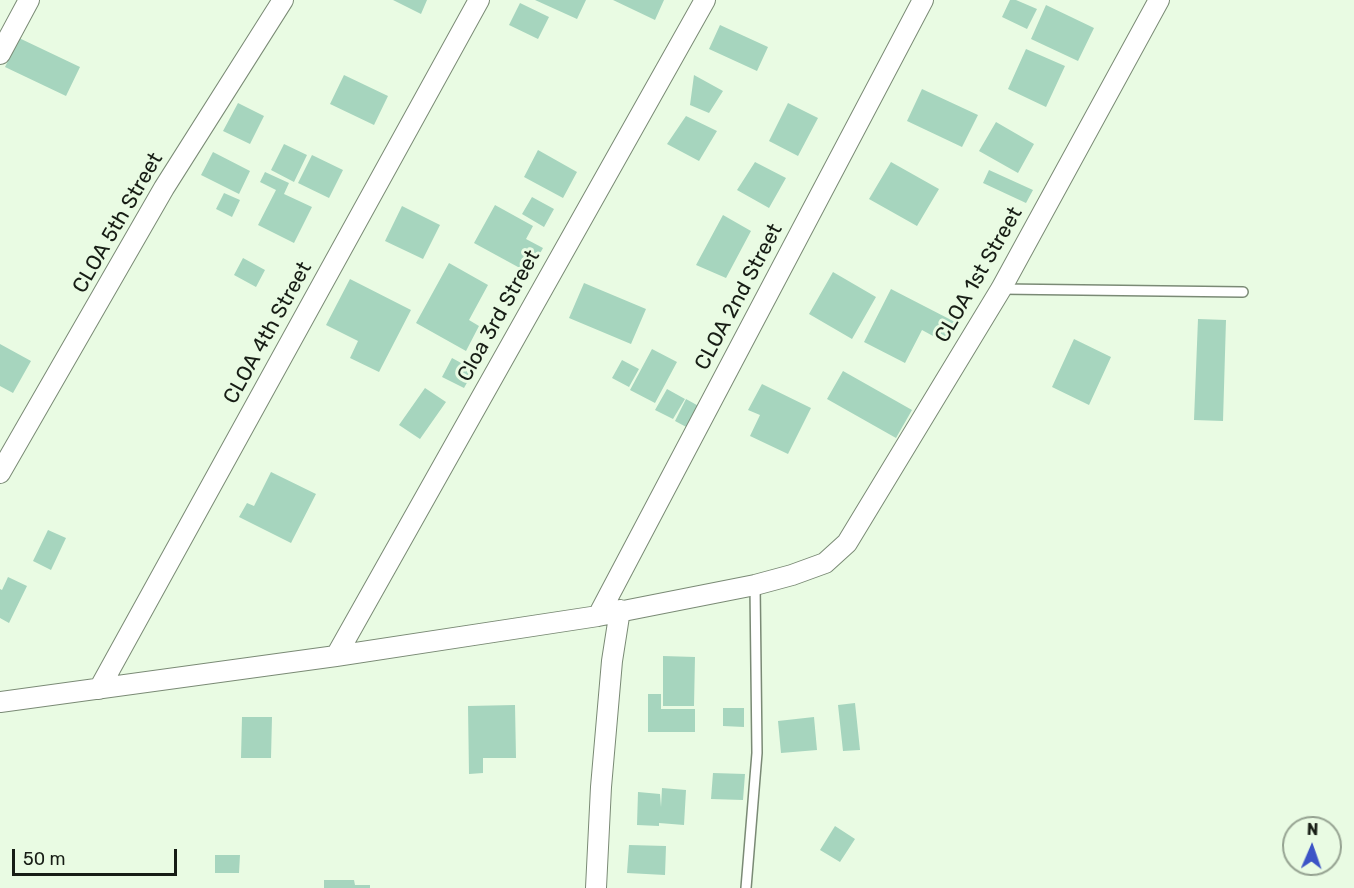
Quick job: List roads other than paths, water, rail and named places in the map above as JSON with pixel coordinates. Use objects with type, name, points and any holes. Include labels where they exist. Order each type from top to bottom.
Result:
[{"type":"street","points":[[0,54],[29,0]]},
{"type":"street","name":"CLOA 5th Street","points":[[0,473],[164,188],[283,0]]},
{"type":"street","name":"CLOA 4th Street","points":[[99,689],[480,0]]},
{"type":"street","name":"Cloa 3rd Street","points":[[336,656],[705,0]]},
{"type":"street","name":"CLOA 2nd Street","points":[[598,616],[923,0]]},
{"type":"street","name":"CLOA 1st Street","points":[[0,702],[336,656],[598,616],[755,585],[792,575],[825,562],[847,543],[1001,289],[1159,0]]},
{"type":"street","points":[[596,888],[602,776],[612,661],[620,610]]},
{"type":"lane","points":[[1001,289],[1244,292]]},
{"type":"lane","points":[[746,888],[757,753],[755,585]]}]
